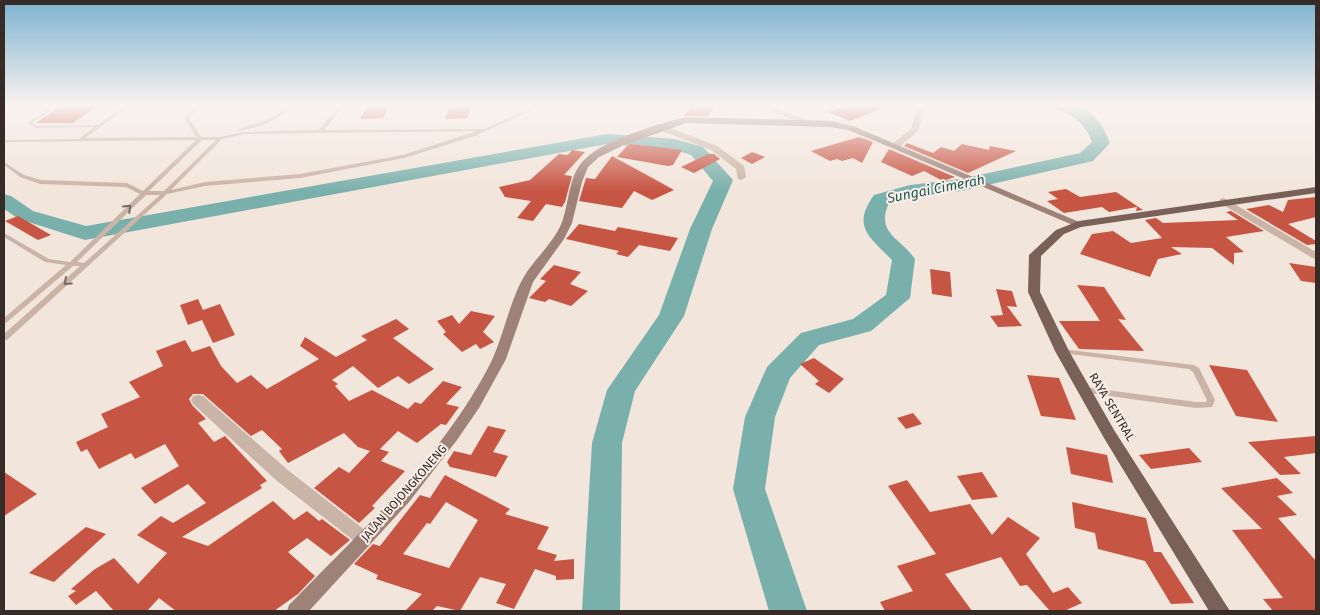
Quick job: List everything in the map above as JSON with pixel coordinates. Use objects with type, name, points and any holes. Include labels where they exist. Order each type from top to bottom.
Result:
[{"type":"main road","name":"JALAN BOJONGKONENG","points":[[296,611],[364,540],[432,464],[461,425],[507,344],[520,297],[528,279],[566,226],[584,166],[596,154],[645,134]]},
{"type":"main road","name":"JALAN BOJONGKONENG","points":[[862,134],[1079,224]]},
{"type":"main road","name":"RAYA SENTRAL","points":[[1220,611],[1062,351],[1034,292],[1035,255],[1060,232],[1079,224],[1224,201],[1316,190]]},
{"type":"street","points":[[668,134],[725,155],[741,168],[741,177]]},
{"type":"street","points":[[894,146],[910,134]]},
{"type":"street","points":[[1224,201],[1316,257]]},
{"type":"street","points":[[198,400],[283,476],[364,540]]},
{"type":"lane","points":[[81,139],[88,134]]},
{"type":"lane","points":[[197,134],[200,139]]},
{"type":"lane","points":[[4,338],[166,193],[226,134]]},
{"type":"lane","points":[[4,141],[200,139],[220,138],[241,134]]},
{"type":"lane","points":[[4,163],[22,176],[40,182],[127,184],[143,193],[166,193],[205,184],[268,180],[335,170],[430,149],[475,134]]},
{"type":"lane","points":[[4,321],[70,265],[200,139]]},
{"type":"lane","points":[[4,235],[47,261],[70,265],[85,265]]},
{"type":"lane","points":[[1062,351],[1191,366],[1196,370],[1211,400],[1209,405],[1196,406],[1084,390]]},
{"type":"building","points":[[859,137],[873,142],[862,163],[853,158],[842,161],[837,159],[830,161],[811,151]]},
{"type":"building","points":[[907,143],[933,153],[941,147],[954,151],[962,144],[989,150],[990,146],[1016,151],[968,173],[904,146]]},
{"type":"building","points":[[631,144],[682,150],[673,165],[668,166],[617,157]]},
{"type":"building","points":[[889,149],[955,177],[943,181],[924,171],[912,176],[881,162]]},
{"type":"building","points":[[572,150],[585,152],[564,175],[572,176],[562,207],[546,204],[533,221],[517,218],[531,201],[505,197],[499,187],[530,180],[559,154],[568,155]]},
{"type":"building","points":[[752,152],[765,157],[752,164],[741,158]]},
{"type":"building","points":[[708,154],[714,154],[720,159],[694,173],[681,167]]},
{"type":"building","points":[[612,156],[674,190],[652,200],[634,191],[622,208],[579,201],[586,178],[595,179]]},
{"type":"building","points":[[1066,189],[1080,197],[1116,192],[1143,210],[1136,211],[1137,207],[1109,212],[1102,207],[1064,213],[1047,201],[1058,199],[1048,192]]},
{"type":"building","points":[[1316,197],[1316,217],[1288,224],[1316,241],[1316,244],[1307,245],[1246,209],[1269,205],[1283,212],[1288,200]]},
{"type":"building","points":[[1231,211],[1264,231],[1226,237],[1244,252],[1234,253],[1234,265],[1212,248],[1171,247],[1182,254],[1158,259],[1150,277],[1080,254],[1092,234],[1113,231],[1131,243],[1162,238],[1145,220],[1156,218],[1163,223],[1238,220],[1226,212]]},
{"type":"building","points":[[18,216],[51,235],[38,240],[5,221]]},
{"type":"building","points":[[579,224],[615,231],[618,227],[678,238],[670,251],[639,245],[628,257],[616,254],[619,251],[566,239]]},
{"type":"building","points":[[1289,263],[1316,267],[1316,283],[1301,281]]},
{"type":"building","points":[[554,265],[581,272],[570,284],[588,291],[571,306],[549,299],[545,302],[529,298],[546,281],[540,279]]},
{"type":"building","points":[[930,269],[950,272],[952,297],[932,294]]},
{"type":"building","points":[[1077,285],[1104,287],[1126,320],[1118,319],[1144,351],[1079,349],[1059,321],[1100,321]]},
{"type":"building","points":[[996,289],[1012,291],[1017,307],[1007,306],[1022,326],[998,327],[990,316],[1003,315]]},
{"type":"building","points":[[198,299],[203,310],[220,304],[235,335],[213,343],[202,320],[188,325],[180,305]]},
{"type":"building","points":[[471,311],[495,316],[483,332],[494,342],[480,349],[476,344],[462,352],[443,334],[446,332],[437,321],[452,315],[459,324]]},
{"type":"building","points":[[396,319],[409,329],[393,338],[434,369],[409,384],[398,376],[378,388],[353,366],[332,380],[338,384],[335,386],[349,401],[372,390],[408,409],[415,402],[421,404],[443,381],[462,387],[446,404],[459,407],[446,425],[441,424],[417,443],[398,431],[380,449],[389,452],[381,461],[405,471],[372,506],[375,508],[359,523],[314,488],[339,467],[349,473],[370,451],[358,447],[344,433],[288,463],[279,451],[282,449],[262,430],[251,436],[203,394],[193,394],[189,399],[192,405],[206,419],[198,423],[214,442],[225,436],[267,481],[260,485],[262,488],[182,537],[208,546],[273,501],[294,520],[307,511],[319,521],[322,519],[350,540],[331,556],[307,538],[288,552],[315,576],[298,594],[274,611],[176,611],[159,598],[147,611],[114,611],[96,591],[76,605],[68,596],[76,591],[71,589],[95,569],[114,558],[138,584],[167,553],[137,535],[161,516],[173,523],[206,503],[188,484],[155,504],[141,488],[179,466],[165,444],[135,459],[131,453],[99,469],[87,449],[81,452],[76,442],[108,427],[101,414],[140,397],[129,382],[163,366],[156,351],[185,340],[192,352],[210,346],[221,366],[237,383],[251,375],[267,389],[319,359],[300,346],[305,337],[336,357],[367,340],[361,336]]},
{"type":"building","points":[[814,358],[844,379],[829,393],[815,384],[819,381],[800,364]]},
{"type":"building","points":[[1209,365],[1247,370],[1278,422],[1236,416]]},
{"type":"building","points":[[1027,375],[1059,378],[1076,420],[1041,416]]},
{"type":"building","points":[[913,413],[922,424],[906,429],[897,418]]},
{"type":"building","points":[[488,426],[506,430],[493,452],[508,456],[496,477],[450,467],[447,462],[454,451],[471,455]]},
{"type":"building","points":[[1316,436],[1316,453],[1284,457],[1301,474],[1280,475],[1248,442]]},
{"type":"building","points":[[1066,447],[1107,455],[1113,483],[1071,474]]},
{"type":"building","points":[[1189,448],[1202,462],[1151,469],[1139,455]]},
{"type":"building","points":[[4,472],[37,494],[4,516]]},
{"type":"building","points":[[982,472],[998,497],[972,500],[957,476]]},
{"type":"building","points":[[445,475],[510,509],[505,514],[549,527],[537,549],[557,555],[554,561],[574,559],[574,579],[556,580],[556,576],[535,569],[514,609],[496,603],[506,584],[480,577],[460,611],[437,606],[432,611],[405,611],[422,594],[376,579],[378,575],[354,564],[373,544],[380,546],[420,495],[430,498]],"holes":[[[446,502],[478,520],[449,568],[403,554],[427,523],[430,524]]]},
{"type":"building","points":[[1277,478],[1293,493],[1277,496],[1297,515],[1278,518],[1316,561],[1316,611],[1273,611],[1263,599],[1283,598],[1232,530],[1262,529],[1221,488]]},
{"type":"building","points":[[907,480],[930,512],[970,504],[992,535],[1008,517],[1040,538],[1026,554],[1053,593],[1068,587],[1082,603],[1064,611],[1050,611],[1027,585],[1020,586],[1001,557],[945,574],[972,611],[885,611],[880,602],[913,591],[897,566],[936,554],[888,486]]},
{"type":"building","points":[[1072,502],[1146,518],[1154,552],[1161,552],[1194,603],[1171,604],[1145,561],[1098,549],[1095,533],[1075,528]]},
{"type":"building","points":[[86,527],[106,534],[54,582],[29,573]]},
{"type":"waterway","name":"Sungai Cimerah","points":[[788,611],[749,489],[760,417],[777,374],[810,339],[862,325],[898,298],[904,259],[876,231],[873,215],[881,199],[910,191],[961,185],[1086,157],[1101,143],[1097,134]]},
{"type":"waterway","points":[[4,200],[26,215],[85,233],[607,139],[675,144],[697,151],[723,180],[701,229],[671,316],[621,390],[607,443],[601,611]]}]
